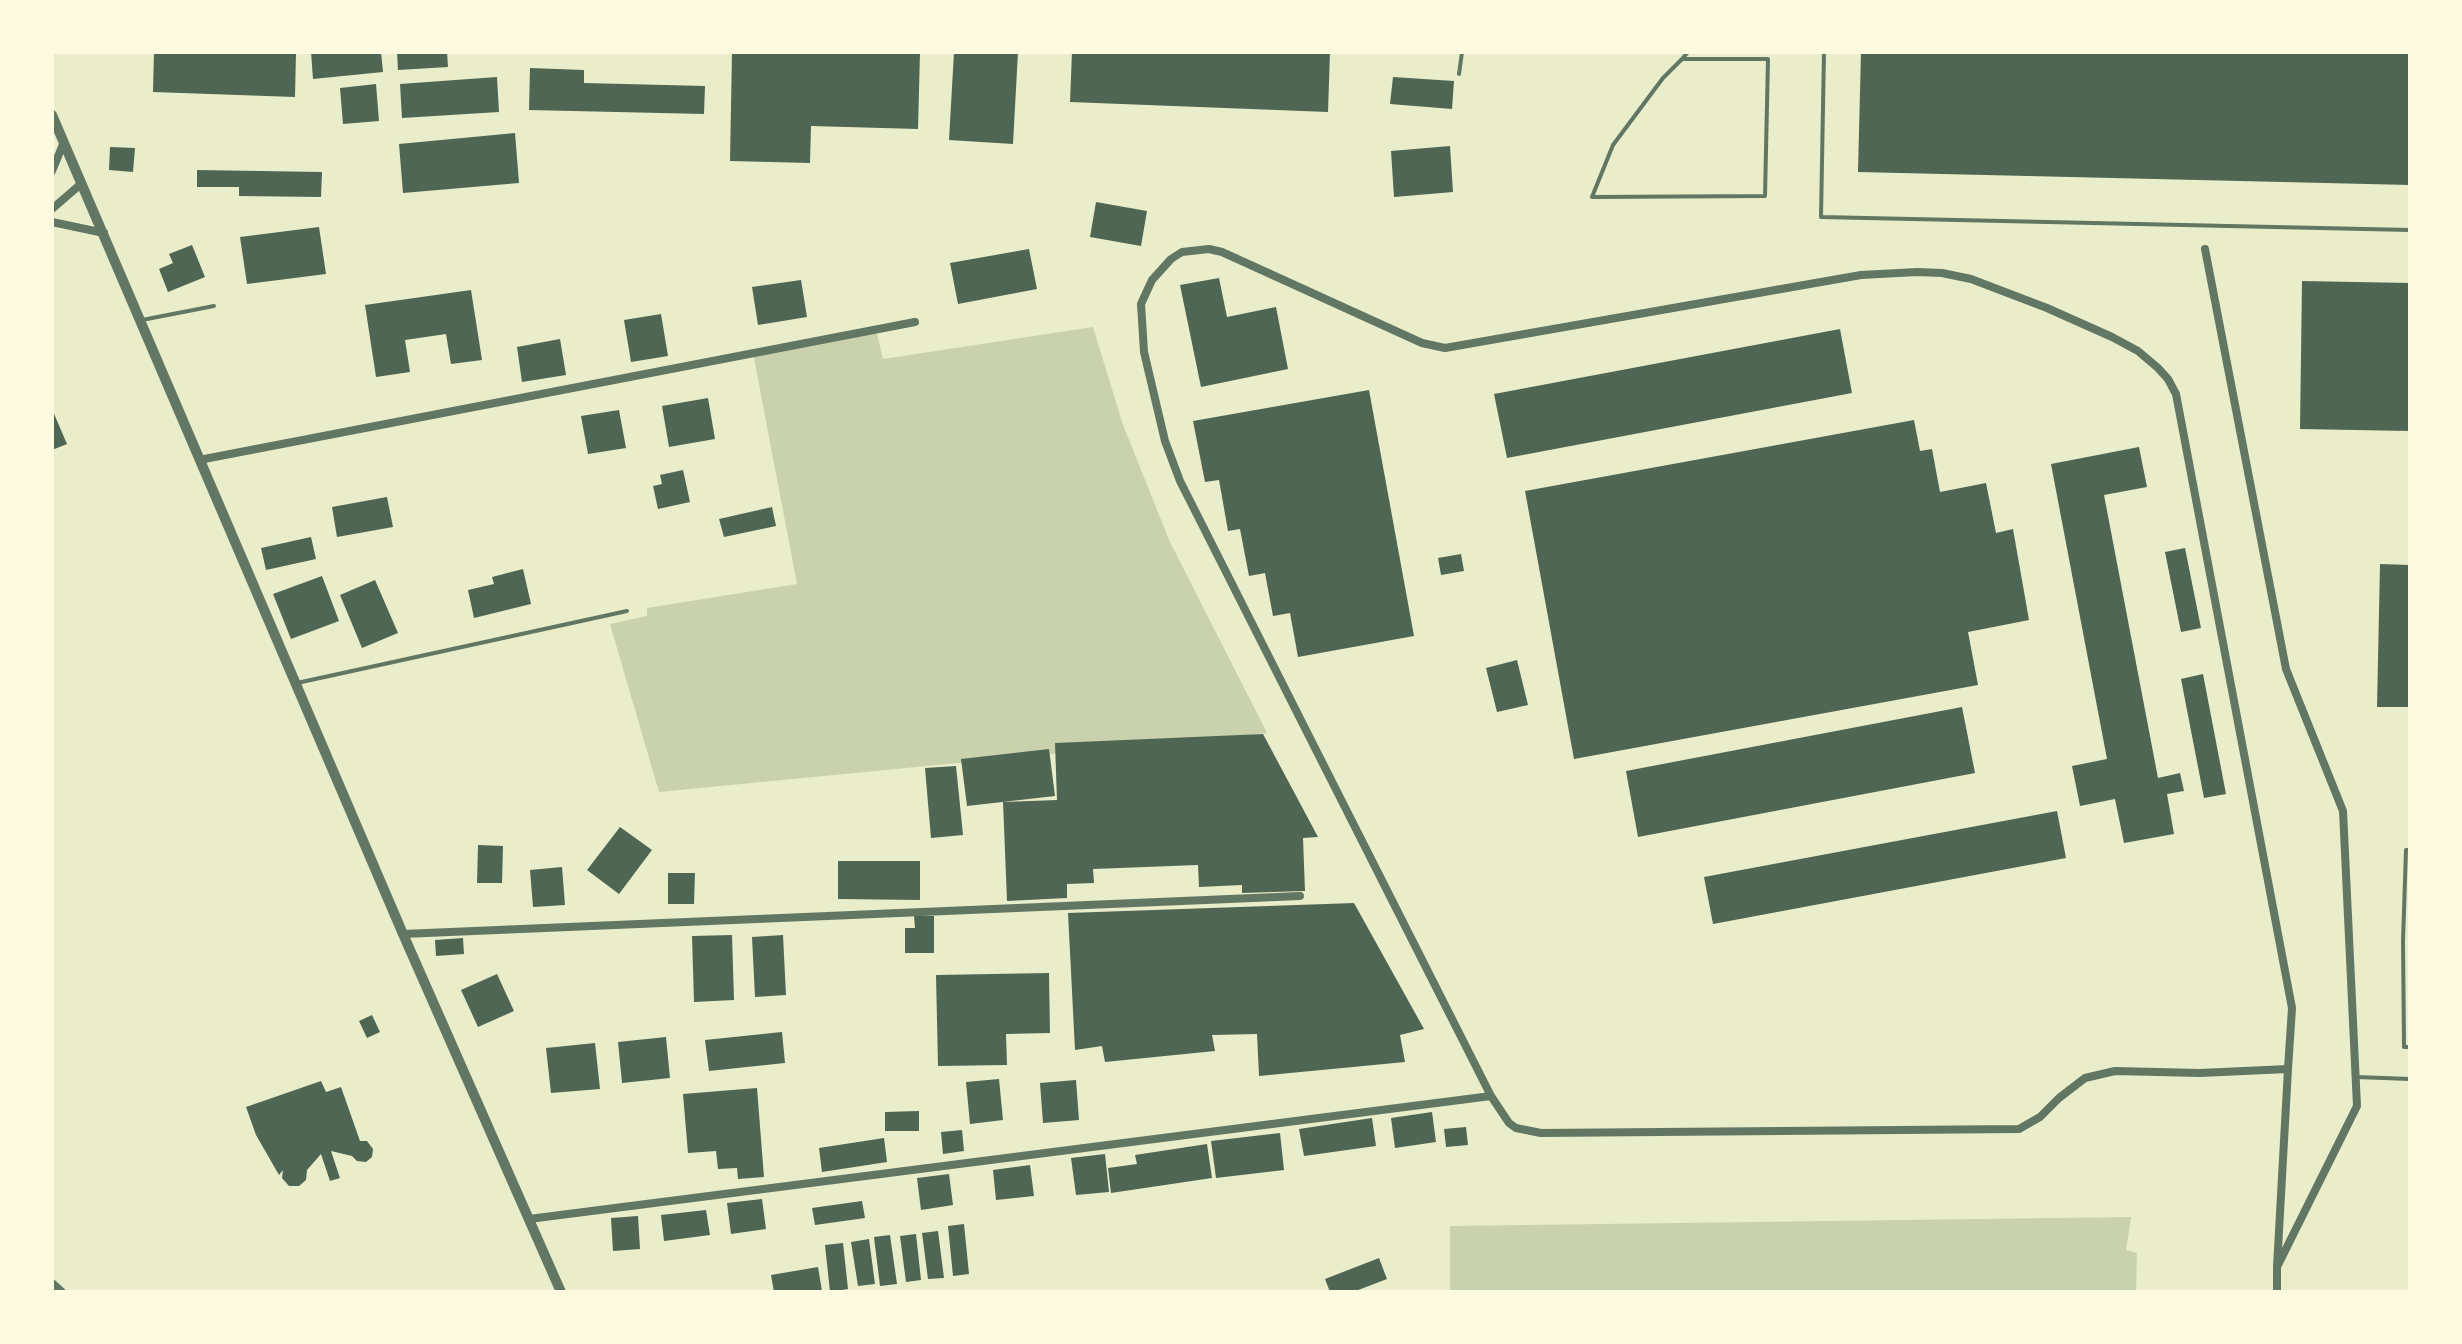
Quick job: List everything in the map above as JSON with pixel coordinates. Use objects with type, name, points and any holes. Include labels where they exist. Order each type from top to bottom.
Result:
[{"type":"street","points":[[52,115],[403,934],[561,1292]]},
{"type":"street","points":[[52,171],[64,142]]},
{"type":"street","points":[[52,209],[82,183]]},
{"type":"street","points":[[52,222],[104,233]]},
{"type":"street","points":[[2277,1292],[2292,1008],[2176,394],[2168,379],[2138,351],[2060,314],[1983,284],[1942,273],[1861,275],[1483,342],[1439,347],[1427,345],[1369,320],[1222,252],[1209,249],[1182,252],[1152,280],[1141,304],[1144,352],[1173,463],[1491,1096],[1509,1123],[1516,1128],[1541,1133],[2019,1129],[2040,1117],[2085,1078],[2115,1071],[2200,1073],[2288,1069]]},
{"type":"street","points":[[2205,249],[2286,669],[2343,811],[2357,1106],[2277,1267]]},
{"type":"street","points":[[199,460],[915,322]]},
{"type":"street","points":[[403,934],[1300,896]]},
{"type":"street","points":[[529,1219],[1491,1096]]},
{"type":"street","points":[[52,1283],[62,1292]]},
{"type":"lane","points":[[1459,74],[1462,52]]},
{"type":"lane","points":[[1682,59],[1721,55],[1768,59],[1765,196],[1592,197],[1613,145],[1663,78],[1688,52]]},
{"type":"lane","points":[[1824,52],[1821,217],[2410,230]]},
{"type":"lane","points":[[140,320],[214,306]]},
{"type":"lane","points":[[296,684],[627,611]]},
{"type":"lane","points":[[2410,850],[2406,850],[2403,941],[2404,1047],[2410,1047]]},
{"type":"lane","points":[[2356,1077],[2410,1079]]},
{"type":"green space","points":[[1093,327],[1123,425],[1169,540],[1267,733],[659,792],[610,624],[647,616],[647,608],[797,584],[753,353],[876,330],[883,359]]},
{"type":"green space","points":[[2131,1217],[2126,1250],[2137,1253],[2136,1292],[1450,1292],[1450,1226]]},
{"type":"building","points":[[154,52],[296,52],[295,97],[153,92]]},
{"type":"building","points":[[311,52],[381,52],[383,72],[313,79]]},
{"type":"building","points":[[397,52],[447,52],[448,67],[398,70]]},
{"type":"building","points":[[732,52],[920,52],[918,129],[811,126],[810,163],[730,161]]},
{"type":"building","points":[[954,52],[1018,52],[1013,144],[949,140]]},
{"type":"building","points":[[1072,52],[1330,52],[1328,112],[1070,102]]},
{"type":"building","points":[[1861,52],[2410,52],[2410,185],[1858,172]]},
{"type":"building","points":[[530,68],[584,70],[584,83],[705,86],[704,114],[529,110]]},
{"type":"building","points":[[497,77],[499,112],[402,118],[400,84]]},
{"type":"building","points":[[1393,77],[1454,81],[1452,109],[1390,104]]},
{"type":"building","points":[[376,84],[379,121],[343,124],[340,88]]},
{"type":"building","points":[[515,133],[519,183],[403,193],[399,144]]},
{"type":"building","points":[[1450,146],[1453,192],[1394,197],[1391,151]]},
{"type":"building","points":[[110,147],[135,148],[133,172],[109,170]]},
{"type":"building","points":[[197,170],[322,172],[321,197],[239,196],[239,187],[197,187]]},
{"type":"building","points":[[1096,202],[1147,211],[1141,246],[1090,237]]},
{"type":"building","points":[[319,227],[326,274],[247,284],[240,237]]},
{"type":"building","points":[[192,245],[205,277],[168,292],[159,269],[173,263],[169,254]]},
{"type":"building","points":[[1029,249],[1037,289],[958,304],[950,263]]},
{"type":"building","points":[[1219,278],[1227,317],[1276,307],[1288,369],[1201,387],[1180,285]]},
{"type":"building","points":[[801,280],[807,317],[758,325],[752,287]]},
{"type":"building","points":[[2302,281],[2410,283],[2410,431],[2300,429]]},
{"type":"building","points":[[471,290],[482,360],[451,364],[446,334],[405,340],[410,372],[376,377],[365,305]]},
{"type":"building","points":[[661,314],[668,356],[631,362],[624,320]]},
{"type":"building","points":[[1840,329],[1852,393],[1507,458],[1494,394]]},
{"type":"building","points":[[560,339],[566,375],[522,382],[517,347]]},
{"type":"building","points":[[1369,390],[1414,636],[1298,657],[1290,613],[1273,616],[1265,573],[1249,576],[1240,529],[1228,531],[1219,480],[1205,482],[1193,421]]},
{"type":"building","points":[[708,398],[715,439],[669,447],[662,406]]},
{"type":"building","points":[[52,409],[67,444],[52,450]]},
{"type":"building","points":[[619,410],[626,448],[588,454],[581,416]]},
{"type":"building","points":[[1914,420],[1920,451],[1932,449],[1940,492],[1986,483],[1996,533],[2013,529],[2029,620],[1968,632],[1978,685],[1574,759],[1525,491]]},
{"type":"building","points":[[2139,447],[2147,487],[2104,495],[2158,778],[2180,773],[2184,791],[2167,794],[2174,834],[2124,843],[2115,799],[2080,806],[2072,766],[2107,759],[2051,464]]},
{"type":"building","points":[[683,470],[690,502],[658,509],[653,486],[662,484],[660,475]]},
{"type":"building","points":[[387,497],[393,527],[337,537],[332,507]]},
{"type":"building","points":[[772,507],[776,526],[724,537],[719,519]]},
{"type":"building","points":[[311,537],[316,559],[266,570],[261,548]]},
{"type":"building","points":[[2185,548],[2201,628],[2181,632],[2165,552]]},
{"type":"building","points":[[1461,554],[1464,571],[1441,575],[1438,558]]},
{"type":"building","points":[[2380,564],[2410,565],[2410,707],[2377,707]]},
{"type":"building","points":[[523,569],[531,604],[474,618],[468,590],[494,584],[492,577]]},
{"type":"building","points":[[322,576],[339,621],[291,639],[273,594]]},
{"type":"building","points":[[375,580],[398,633],[362,648],[340,595]]},
{"type":"building","points":[[1517,660],[1528,705],[1497,712],[1486,668]]},
{"type":"building","points":[[2203,674],[2226,794],[2204,798],[2181,679]]},
{"type":"building","points":[[1962,707],[1975,773],[1638,837],[1626,771]]},
{"type":"building","points":[[1263,734],[1318,837],[1303,838],[1305,891],[1242,893],[1242,885],[1199,887],[1198,865],[1093,869],[1094,883],[1067,884],[1067,898],[1007,901],[1003,802],[1057,800],[1055,743]]},
{"type":"building","points":[[1049,749],[1055,796],[967,806],[961,759]]},
{"type":"building","points":[[956,766],[963,835],[931,838],[925,768]]},
{"type":"building","points":[[2057,811],[2066,858],[1713,924],[1704,877]]},
{"type":"building","points":[[620,827],[652,850],[619,894],[587,870]]},
{"type":"building","points":[[478,845],[503,846],[502,883],[477,883]]},
{"type":"building","points":[[838,861],[920,861],[920,900],[838,899]]},
{"type":"building","points":[[562,867],[565,905],[533,907],[530,870]]},
{"type":"building","points":[[668,873],[695,873],[694,904],[668,904]]},
{"type":"building","points":[[1354,903],[1424,1029],[1400,1035],[1405,1062],[1259,1076],[1257,1034],[1212,1035],[1215,1051],[1105,1062],[1102,1046],[1075,1050],[1068,913]]},
{"type":"building","points":[[914,916],[934,916],[934,953],[905,953],[905,928],[915,928]]},
{"type":"building","points":[[732,935],[734,1000],[694,1002],[692,936]]},
{"type":"building","points":[[783,935],[786,995],[755,997],[752,937]]},
{"type":"building","points":[[463,938],[464,954],[436,956],[435,940]]},
{"type":"building","points":[[1049,973],[1050,1033],[1006,1034],[1007,1065],[938,1066],[936,975]]},
{"type":"building","points":[[497,974],[514,1011],[478,1027],[461,990]]},
{"type":"building","points":[[372,1015],[380,1032],[367,1038],[359,1021]]},
{"type":"building","points":[[782,1032],[785,1063],[709,1071],[705,1040]]},
{"type":"building","points":[[666,1037],[670,1078],[622,1083],[618,1042]]},
{"type":"building","points":[[595,1043],[600,1089],[551,1093],[546,1048]]},
{"type":"building","points":[[999,1079],[1003,1120],[970,1124],[966,1082]]},
{"type":"building","points":[[1076,1080],[1079,1120],[1043,1123],[1040,1083]]},
{"type":"building","points":[[321,1081],[326,1092],[341,1087],[360,1141],[367,1141],[373,1149],[372,1157],[366,1162],[357,1161],[352,1156],[331,1151],[340,1178],[330,1181],[321,1154],[307,1170],[306,1180],[299,1186],[289,1186],[282,1178],[283,1170],[279,1175],[256,1135],[246,1107]]},
{"type":"building","points":[[757,1088],[764,1177],[738,1179],[737,1168],[718,1169],[716,1151],[688,1153],[683,1094]]},
{"type":"building","points":[[919,1111],[919,1131],[885,1131],[885,1112]]},
{"type":"building","points":[[1432,1112],[1436,1142],[1395,1148],[1391,1118]]},
{"type":"building","points":[[1372,1118],[1376,1146],[1304,1156],[1299,1129]]},
{"type":"building","points":[[1466,1127],[1468,1145],[1446,1147],[1444,1129]]},
{"type":"building","points":[[962,1130],[964,1151],[943,1154],[941,1132]]},
{"type":"building","points":[[1280,1133],[1284,1170],[1216,1178],[1211,1141]]},
{"type":"building","points":[[884,1138],[887,1162],[822,1172],[819,1148]]},
{"type":"building","points":[[1207,1144],[1212,1178],[1111,1193],[1108,1168],[1137,1164],[1135,1155]]},
{"type":"building","points":[[1105,1154],[1109,1192],[1076,1195],[1071,1158]]},
{"type":"building","points":[[1030,1165],[1034,1196],[996,1200],[993,1170]]},
{"type":"building","points":[[949,1174],[953,1205],[921,1210],[917,1178]]},
{"type":"building","points":[[762,1199],[766,1229],[731,1234],[727,1203]]},
{"type":"building","points":[[862,1201],[865,1218],[815,1225],[812,1208]]},
{"type":"building","points":[[706,1210],[710,1235],[664,1241],[661,1215]]},
{"type":"building","points":[[638,1216],[640,1249],[613,1251],[611,1218]]},
{"type":"building","points":[[964,1224],[969,1274],[953,1276],[948,1226]]},
{"type":"building","points":[[938,1231],[944,1278],[928,1279],[922,1233]]},
{"type":"building","points":[[916,1234],[921,1280],[906,1282],[900,1236]]},
{"type":"building","points":[[890,1235],[897,1284],[880,1286],[874,1237]]},
{"type":"building","points":[[869,1239],[875,1284],[858,1286],[851,1242]]},
{"type":"building","points":[[843,1243],[848,1289],[830,1292],[825,1245]]},
{"type":"building","points":[[1379,1258],[1387,1279],[1353,1292],[1330,1292],[1325,1279]]},
{"type":"building","points":[[818,1267],[822,1291],[774,1292],[771,1275]]}]
